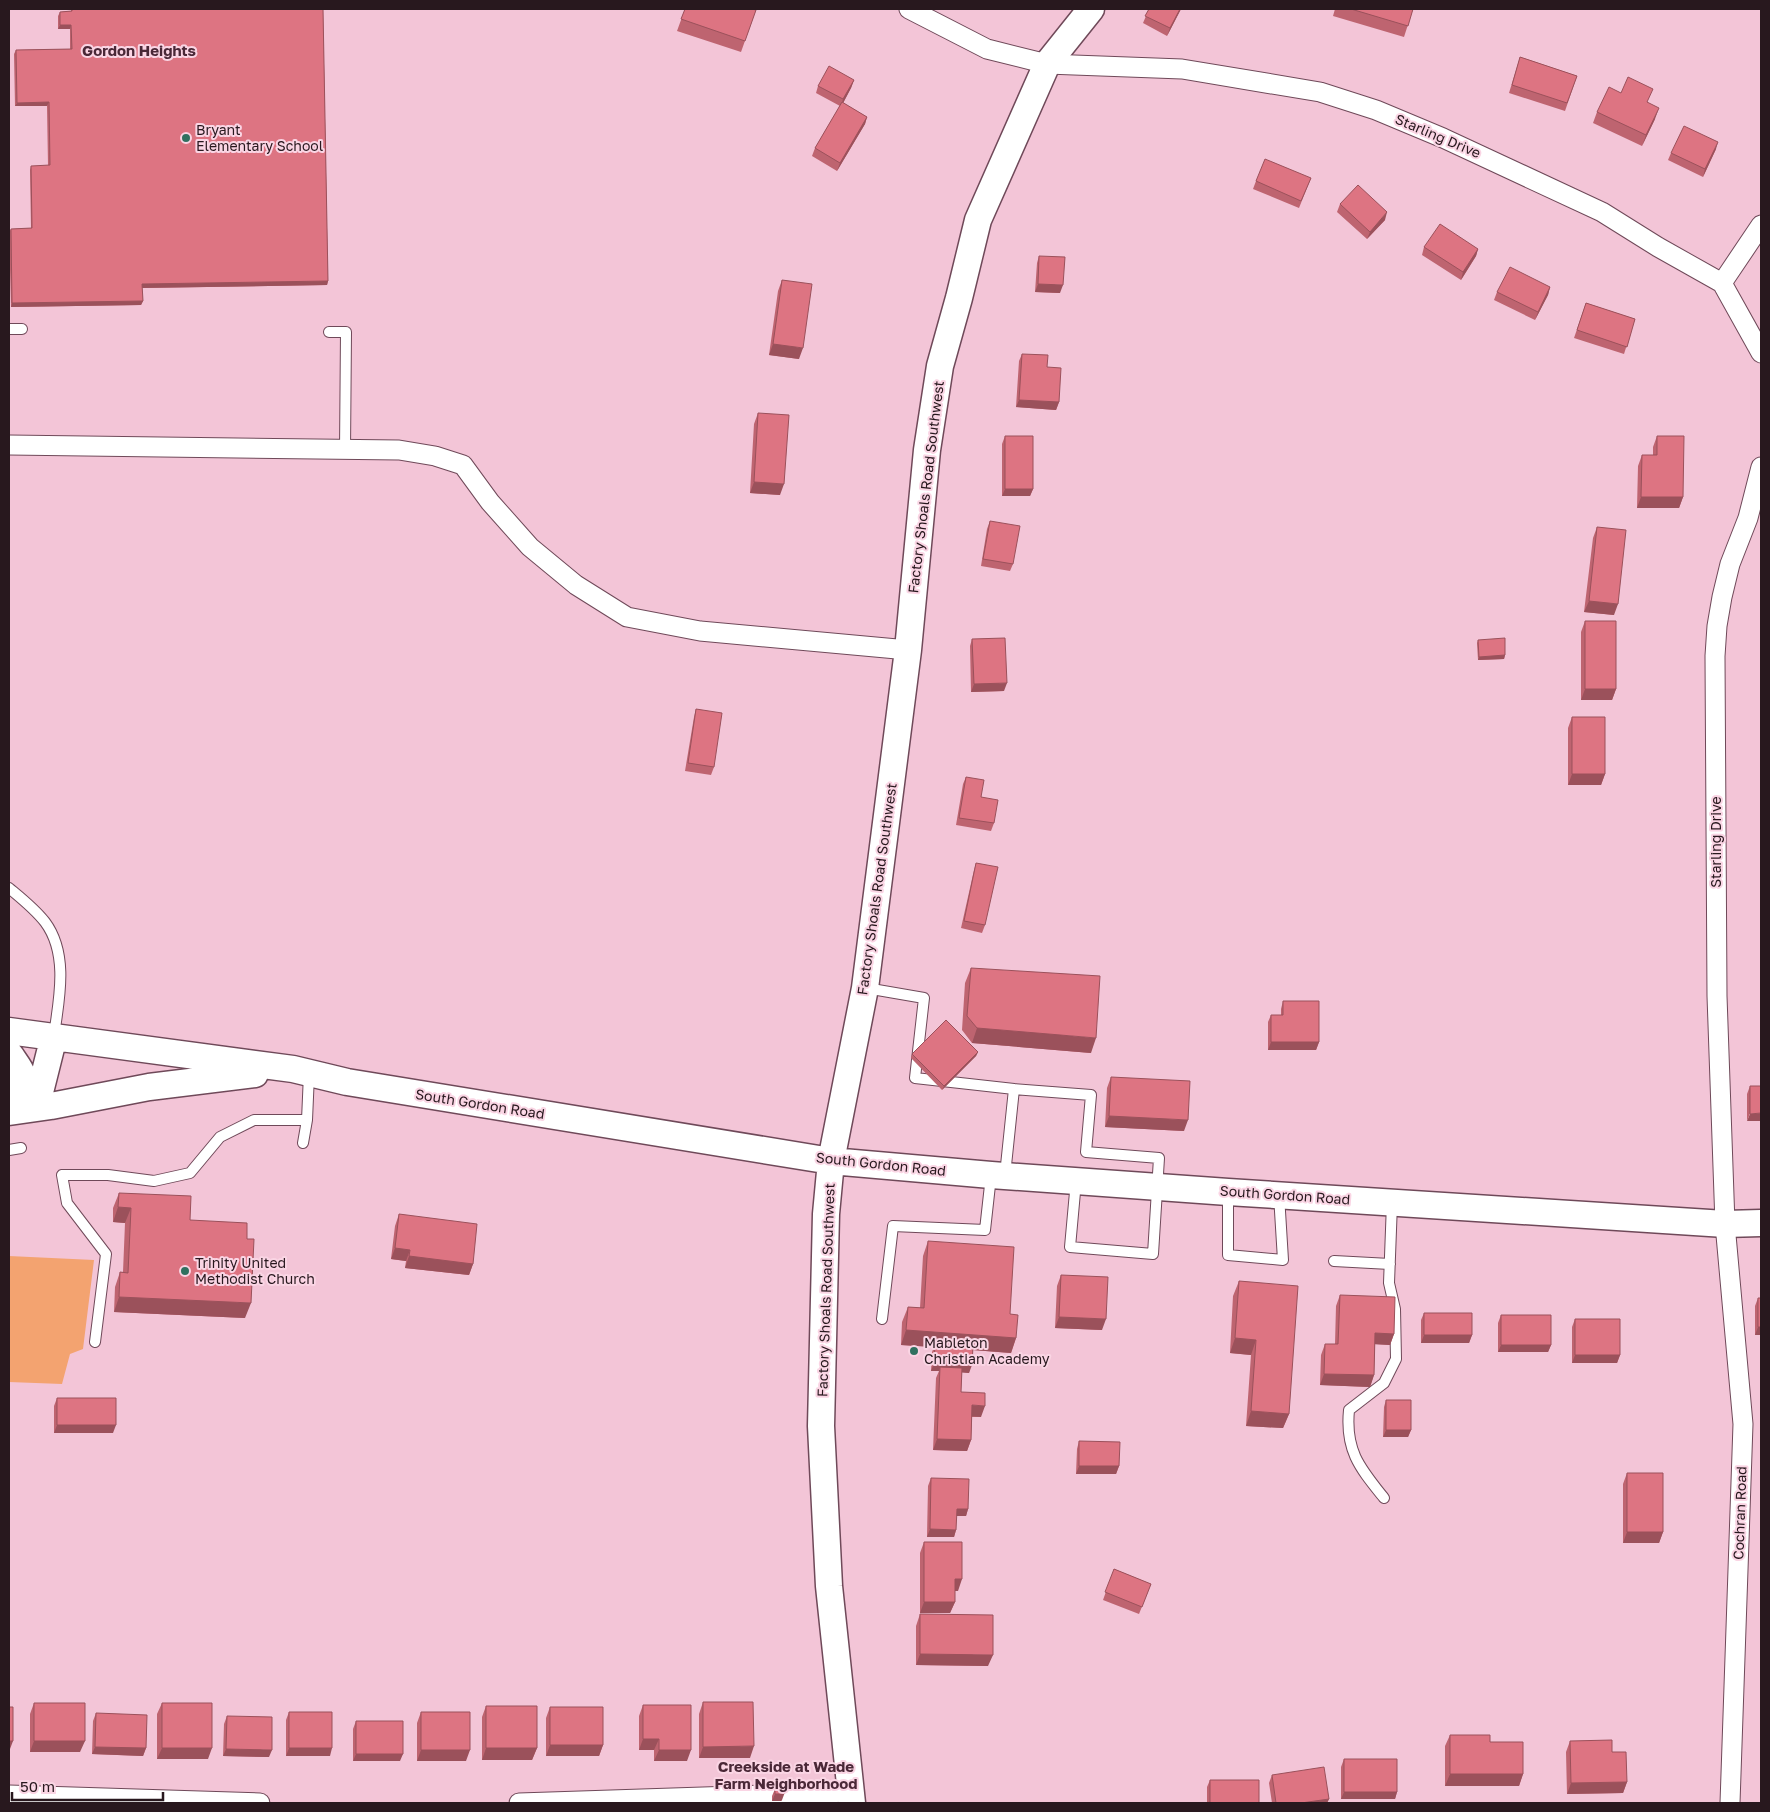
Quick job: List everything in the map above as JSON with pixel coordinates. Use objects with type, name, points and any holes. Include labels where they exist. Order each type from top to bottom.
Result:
[{"type":"street","name":"Starling Drive","points":[[909,9],[987,49],[1047,64],[1182,69],[1320,92],[1376,110],[1535,179],[1602,212],[1658,247],[1722,283]]},
{"type":"street","name":"Factory Shoals Road Southwest","points":[[851,1798],[828,1586],[821,1426],[826,1214],[831,1161],[865,988],[908,650],[927,450],[940,366],[978,220],[1047,64],[1091,9]]},
{"type":"street","points":[[1761,225],[1722,283],[1761,353]]},
{"type":"street","points":[[9,445],[399,450],[435,456],[463,465],[490,502],[530,546],[576,585],[627,617],[700,631],[908,650]]},
{"type":"street","name":"Starling Drive","points":[[1725,1224],[1717,996],[1715,656],[1717,626],[1730,564],[1748,518],[1761,467]]},
{"type":"street","name":"South Gordon Road","points":[[9,1031],[301,1071],[352,1083],[831,1161],[1228,1192],[1725,1224],[1761,1223]]},
{"type":"street","points":[[9,1111],[33,1101],[41,1088],[54,1036]]},
{"type":"street","points":[[9,1056],[11,1056],[22,1073],[21,1085],[14,1100],[9,1104]]},
{"type":"street","points":[[9,1111],[51,1106],[149,1087],[301,1071]]},
{"type":"street","name":"Cochran Road","points":[[1725,1224],[1743,1424],[1730,1803]]},
{"type":"street","points":[[9,1795],[52,1800],[260,1803]]},
{"type":"street","points":[[519,1803],[851,1798]]},
{"type":"lane","points":[[9,329],[22,329]]},
{"type":"lane","points":[[329,332],[346,332],[345,450]]},
{"type":"lane","points":[[9,888],[46,923],[55,941],[60,963],[60,991],[54,1036]]},
{"type":"lane","points":[[865,988],[924,998],[915,1078],[1091,1095],[1086,1152],[1159,1158],[1153,1254],[1070,1247],[1076,1180]]},
{"type":"lane","points":[[301,1071],[307,1120],[303,1143]]},
{"type":"lane","points":[[882,1319],[893,1226],[985,1230],[998,1175],[1014,1089]]},
{"type":"lane","points":[[95,1342],[106,1254],[67,1202],[62,1175],[108,1175],[154,1181],[190,1173],[220,1137],[254,1120],[307,1120]]},
{"type":"lane","points":[[9,1150],[21,1148]]},
{"type":"lane","points":[[1228,1192],[1228,1255],[1282,1260],[1279,1194]]},
{"type":"lane","points":[[1384,1498],[1362,1471],[1353,1453],[1347,1429],[1349,1410],[1384,1383],[1396,1359],[1395,1310],[1389,1283],[1392,1202]]},
{"type":"lane","points":[[1334,1261],[1390,1264]]},
{"type":"shaded area","points":[[9,1256],[94,1260],[83,1349],[70,1354],[62,1384],[9,1382]]},
{"type":"building","name":"Bryant Elementary School","points":[[72,9],[323,9],[328,281],[142,284],[143,301],[12,303],[11,229],[32,228],[31,166],[50,165],[49,102],[17,103],[16,50],[72,49],[71,25],[60,25],[60,12],[72,11]]},
{"type":"building","points":[[685,9],[756,10],[745,41],[681,19]]},
{"type":"building","points":[[1149,9],[1180,9],[1170,28],[1145,16]]},
{"type":"building","points":[[1351,9],[1413,9],[1408,26]]},
{"type":"building","points":[[1520,57],[1577,76],[1567,103],[1512,85]]},
{"type":"building","points":[[829,66],[854,80],[843,99],[818,86]]},
{"type":"building","points":[[1628,77],[1653,89],[1647,102],[1659,108],[1646,135],[1597,112],[1609,87],[1621,93]]},
{"type":"building","points":[[842,102],[867,117],[840,163],[815,148]]},
{"type":"building","points":[[1684,126],[1718,142],[1705,169],[1671,153]]},
{"type":"building","points":[[1265,159],[1311,178],[1301,201],[1256,181]]},
{"type":"building","points":[[1358,185],[1387,212],[1370,232],[1340,204]]},
{"type":"building","points":[[1440,224],[1478,249],[1463,272],[1424,247]]},
{"type":"building","points":[[1039,256],[1065,257],[1063,285],[1038,284]]},
{"type":"building","points":[[1510,267],[1550,287],[1538,312],[1497,292]]},
{"type":"building","points":[[782,280],[812,284],[803,348],[773,344]]},
{"type":"building","points":[[1586,303],[1635,319],[1627,347],[1577,330]]},
{"type":"building","points":[[1022,354],[1048,355],[1047,367],[1061,368],[1059,402],[1019,400]]},
{"type":"building","points":[[758,413],[789,415],[784,484],[754,482]]},
{"type":"building","points":[[1005,436],[1033,436],[1033,489],[1005,489]]},
{"type":"building","points":[[1657,436],[1684,436],[1683,497],[1641,497],[1642,455],[1657,455]]},
{"type":"building","points":[[990,521],[1020,526],[1013,564],[983,559]]},
{"type":"building","points":[[1597,527],[1626,530],[1618,604],[1589,601]]},
{"type":"building","points":[[1585,621],[1616,621],[1616,689],[1585,689]]},
{"type":"building","points":[[1005,638],[1007,683],[974,684],[972,639]]},
{"type":"building","points":[[1505,638],[1505,655],[1479,657],[1478,640]]},
{"type":"building","points":[[696,709],[722,713],[714,767],[688,763]]},
{"type":"building","points":[[1572,717],[1605,717],[1605,774],[1572,774]]},
{"type":"building","points":[[966,777],[984,780],[981,797],[998,800],[994,823],[959,818]]},
{"type":"building","points":[[976,863],[998,867],[985,925],[964,921]]},
{"type":"building","points":[[971,968],[1100,976],[1096,1038],[977,1028],[967,1016]]},
{"type":"building","points":[[1283,1001],[1319,1001],[1319,1042],[1271,1042],[1271,1015],[1283,1015]]},
{"type":"building","points":[[946,1020],[978,1052],[944,1086],[912,1054]]},
{"type":"building","points":[[1111,1077],[1190,1081],[1188,1120],[1109,1116]]},
{"type":"building","points":[[1750,1086],[1761,1086],[1761,1113],[1750,1114]]},
{"type":"building","name":"Trinity United Methodist Church","points":[[119,1193],[191,1196],[190,1220],[247,1223],[247,1239],[254,1239],[251,1303],[119,1297],[120,1272],[128,1273],[131,1208],[118,1207]]},
{"type":"building","points":[[399,1214],[477,1224],[473,1264],[409,1256],[410,1250],[395,1248]]},
{"type":"building","points":[[928,1241],[1014,1247],[1010,1314],[1018,1315],[1016,1338],[906,1330],[908,1307],[924,1308]]},
{"type":"building","points":[[1061,1275],[1108,1277],[1106,1319],[1059,1317]]},
{"type":"building","points":[[1239,1281],[1298,1286],[1289,1414],[1251,1411],[1256,1340],[1235,1338]]},
{"type":"building","points":[[1340,1295],[1395,1297],[1394,1334],[1375,1333],[1374,1375],[1324,1374],[1325,1344],[1338,1344]]},
{"type":"building","points":[[1758,1298],[1761,1298],[1761,1327],[1758,1327]]},
{"type":"building","points":[[1424,1313],[1472,1313],[1472,1335],[1424,1335]]},
{"type":"building","points":[[1501,1315],[1551,1315],[1551,1345],[1501,1345]]},
{"type":"building","points":[[1575,1319],[1620,1319],[1620,1355],[1575,1355]]},
{"type":"building","points":[[935,1345],[973,1346],[972,1365],[934,1363]]},
{"type":"building","points":[[940,1367],[962,1368],[961,1392],[985,1393],[985,1406],[972,1405],[971,1440],[937,1439]]},
{"type":"building","points":[[57,1398],[116,1398],[116,1425],[57,1425]]},
{"type":"building","points":[[1386,1400],[1411,1400],[1411,1430],[1386,1430]]},
{"type":"building","points":[[1079,1441],[1120,1442],[1119,1466],[1079,1466]]},
{"type":"building","points":[[1627,1473],[1663,1473],[1663,1532],[1627,1532]]},
{"type":"building","points":[[931,1478],[969,1479],[968,1509],[957,1509],[956,1530],[930,1529]]},
{"type":"building","points":[[924,1542],[962,1542],[962,1579],[955,1579],[955,1602],[924,1602]]},
{"type":"building","points":[[1114,1569],[1151,1584],[1142,1607],[1105,1592]]},
{"type":"building","points":[[920,1614],[993,1615],[993,1655],[920,1654]]},
{"type":"building","points":[[703,1702],[753,1702],[754,1746],[703,1747]]},
{"type":"building","points":[[34,1703],[85,1703],[85,1741],[34,1741]]},
{"type":"building","points":[[162,1703],[212,1703],[212,1748],[162,1748]]},
{"type":"building","points":[[643,1705],[691,1705],[691,1750],[659,1750],[659,1739],[643,1739]]},
{"type":"building","points":[[486,1706],[537,1706],[537,1748],[486,1748]]},
{"type":"building","points":[[9,1707],[13,1707],[13,1741],[9,1741]]},
{"type":"building","points":[[550,1707],[603,1707],[603,1745],[550,1745]]},
{"type":"building","points":[[289,1712],[332,1712],[332,1748],[289,1748]]},
{"type":"building","points":[[421,1712],[470,1712],[470,1750],[421,1750]]},
{"type":"building","points":[[96,1713],[147,1715],[146,1748],[95,1747]]},
{"type":"building","points":[[227,1716],[272,1717],[272,1750],[226,1749]]},
{"type":"building","points":[[356,1721],[403,1721],[403,1754],[356,1754]]},
{"type":"building","points":[[1450,1735],[1490,1735],[1490,1742],[1523,1742],[1523,1774],[1450,1774]]},
{"type":"building","points":[[1612,1740],[1612,1752],[1626,1752],[1627,1782],[1571,1783],[1570,1741]]},
{"type":"building","points":[[1344,1759],[1397,1759],[1397,1792],[1344,1792]]},
{"type":"building","points":[[1324,1767],[1329,1799],[1301,1803],[1276,1803],[1272,1775]]},
{"type":"building","points":[[1210,1780],[1259,1780],[1259,1803],[1210,1803]]},
{"type":"building","points":[[779,1787],[784,1788],[784,1794],[775,1794],[775,1789]]},
{"type":"place","name":"Bryant Elementary School","points":[[186,138]]},
{"type":"place","name":"Trinity United Methodist Church","points":[[185,1271]]},
{"type":"place","name":"Mableton Christian Academy","points":[[914,1351]]},
{"type":"district","name":"Gordon Heights","points":[[139,51]]},
{"type":"district","name":"Creekside at Wade Farm Neighborhood","points":[[786,1776]]}]
